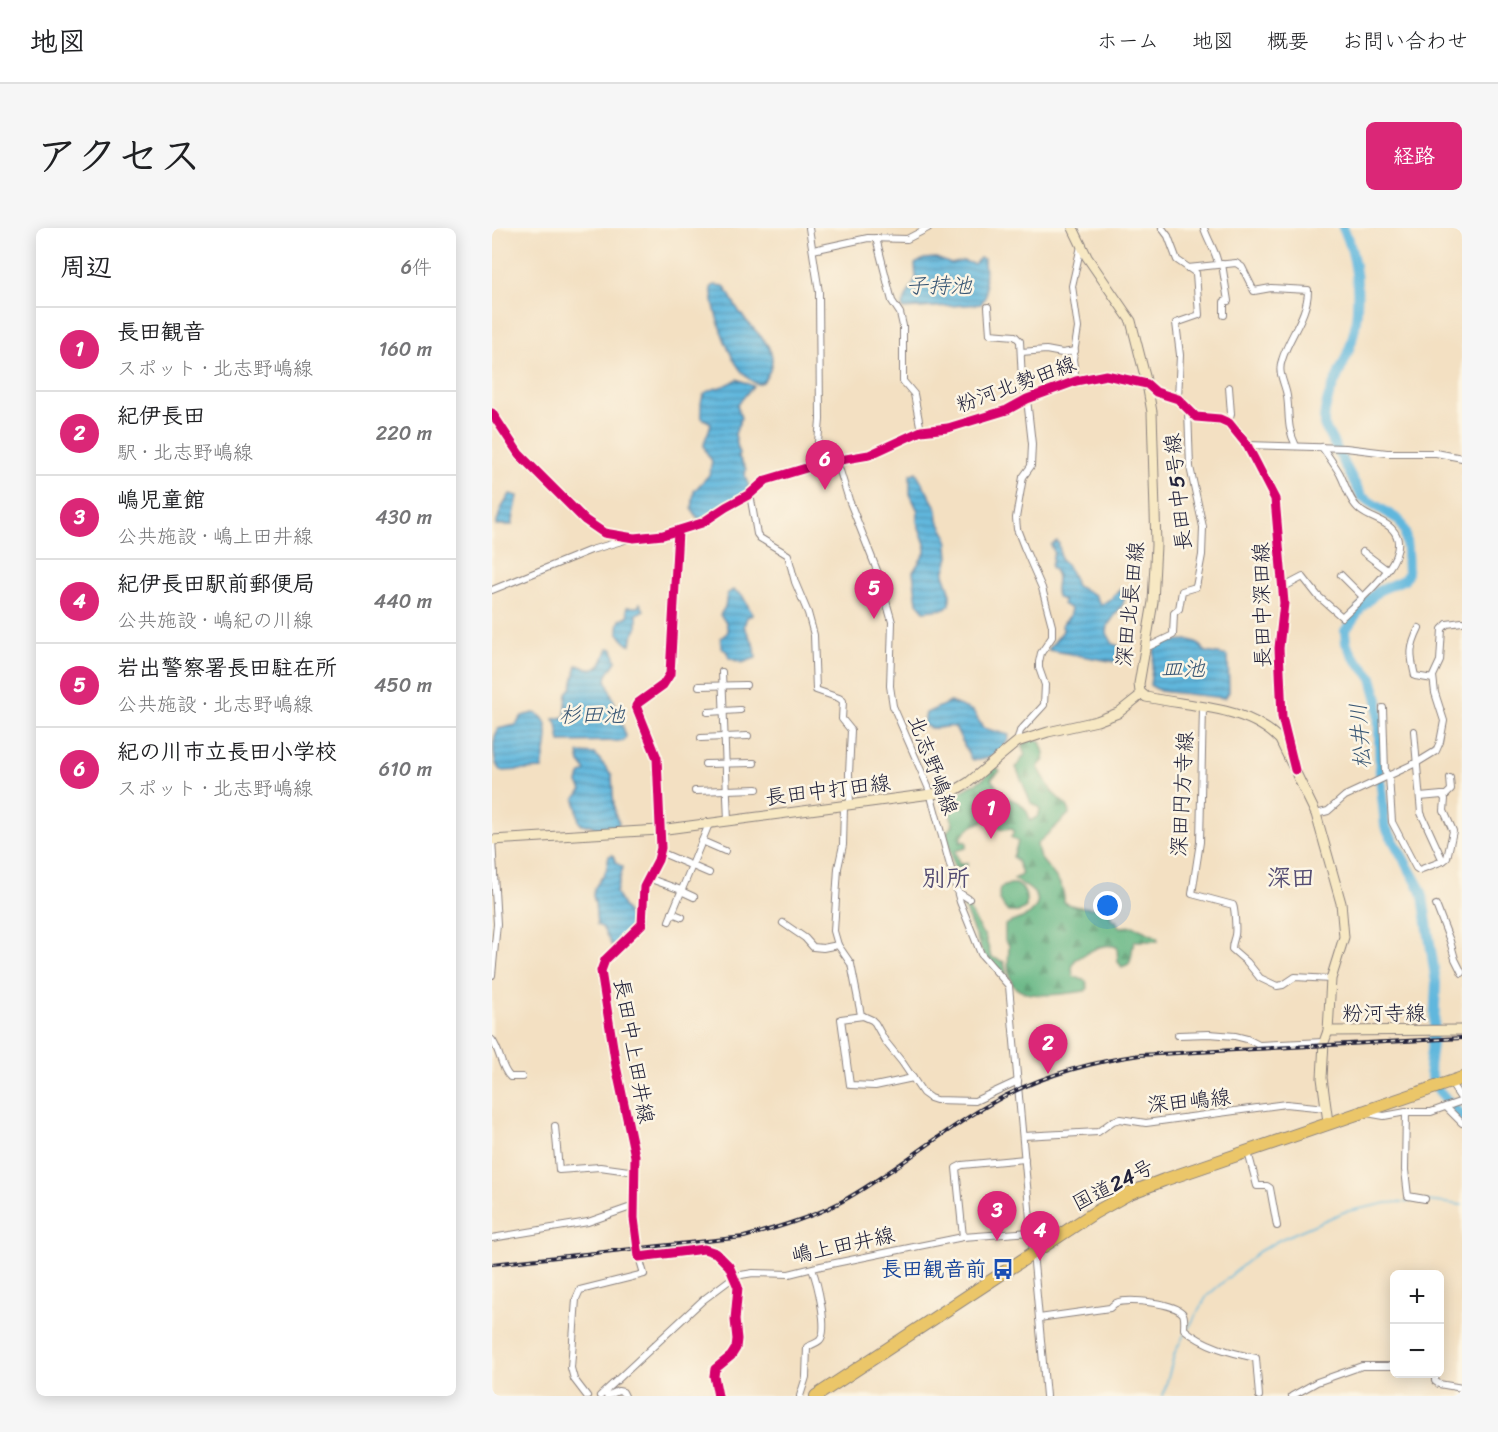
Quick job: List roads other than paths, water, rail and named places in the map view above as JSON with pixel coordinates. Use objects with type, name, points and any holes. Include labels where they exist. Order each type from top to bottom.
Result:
[{"type":"highway","name":"国道24号","points":[[816,1396],[1094,1213],[1130,1193],[1328,1122],[1365,1112],[1453,1081]]},
{"type":"street","points":[[809,228],[819,292],[818,442],[823,463]]},
{"type":"street","points":[[813,250],[876,238],[907,239],[928,228]]},
{"type":"street","name":"深田北長田線","points":[[1073,228],[1081,245],[1131,321],[1147,384],[1154,432],[1156,545],[1153,602],[1139,684],[1142,694],[1246,718],[1269,730],[1280,740],[1316,814],[1341,903],[1344,927],[1342,945],[1331,979],[1328,1030]]},
{"type":"street","points":[[1162,228],[1168,236],[1176,260],[1196,273],[1198,315],[1176,322],[1180,356],[1178,399]]},
{"type":"street","points":[[1204,228],[1220,264],[1228,301],[1224,302],[1224,315]]},
{"type":"street","points":[[876,238],[891,301],[900,314],[903,326],[903,381],[914,394],[921,431]]},
{"type":"street","points":[[1076,381],[1073,359],[1078,328],[1072,286],[1081,245]]},
{"type":"street","points":[[1188,268],[1240,264],[1254,291],[1272,288],[1308,290],[1303,314],[1280,368],[1287,395],[1288,429],[1296,446]]},
{"type":"street","points":[[988,307],[990,334],[1017,337],[1020,341],[1022,380],[1027,399],[1032,462],[1023,477],[1016,518],[1017,529],[1042,588],[1052,626],[1052,637],[1041,653],[1039,662],[1045,685],[1044,705],[1020,731],[1017,742]]},
{"type":"street","points":[[1021,352],[1075,351]]},
{"type":"street","name":"粉河北勢田線","points":[[492,413],[519,454],[585,520],[604,533],[634,538],[653,537],[702,523],[750,494],[766,480],[823,463],[869,455],[921,431],[948,428],[1007,410],[1027,399],[1076,381],[1106,375],[1147,384],[1156,392],[1178,399],[1188,410]]},
{"type":"street","points":[[1229,387],[1231,414],[1229,423]]},
{"type":"street","points":[[1188,410],[1196,417],[1220,419],[1229,423],[1247,446],[1324,447],[1387,453],[1436,453],[1462,458]]},
{"type":"street","name":"長田中5号線","points":[[1146,648],[1173,635],[1174,613],[1179,609],[1182,591],[1196,587],[1200,566],[1203,527],[1190,467],[1188,410]]},
{"type":"street","name":"長田中深田線","points":[[1247,446],[1275,499],[1284,587],[1279,648],[1282,717],[1295,770]]},
{"type":"street","points":[[1284,587],[1303,577],[1318,596],[1342,617],[1363,597],[1397,556],[1395,533],[1391,528],[1360,510],[1354,503],[1324,447]]},
{"type":"street","name":"北志野嶋線","points":[[837,461],[849,500],[881,582],[892,622],[890,686],[893,706],[931,795],[957,892],[981,954],[1009,986],[1046,1396]]},
{"type":"street","points":[[750,494],[757,534],[788,555],[815,641],[816,690],[843,701],[842,719],[851,730],[847,805],[838,868],[834,932],[838,945],[851,964],[860,1012],[863,1016]]},
{"type":"street","name":"長田中上田井線","points":[[639,1256],[634,1206],[635,1156],[609,1028],[601,972],[605,960],[642,924],[642,899],[648,878],[660,852],[657,758],[636,706],[663,685],[670,674],[678,531]]},
{"type":"street","points":[[492,590],[591,550],[634,538]]},
{"type":"street","points":[[1363,552],[1387,570]]},
{"type":"street","points":[[1341,574],[1363,597]]},
{"type":"street","points":[[1316,814],[1328,811],[1345,796],[1418,762],[1436,751],[1444,721],[1433,679],[1440,661],[1442,628],[1447,624],[1462,622]]},
{"type":"street","points":[[1419,628],[1411,645],[1415,676],[1433,679]]},
{"type":"street","points":[[722,672],[728,821]]},
{"type":"street","points":[[699,686],[746,684]]},
{"type":"street","name":"長田中打田線","points":[[492,840],[659,830],[954,791],[969,782],[1017,742],[1048,732],[1097,721],[1118,713],[1142,694]]},
{"type":"street","name":"深田円方寺線","points":[[1203,707],[1200,842],[1192,894],[1233,905],[1236,930],[1232,949],[1260,978],[1277,986],[1295,977],[1331,979]]},
{"type":"street","points":[[1383,708],[1385,772],[1392,822],[1416,868],[1423,870],[1447,858],[1453,831],[1444,811],[1445,799],[1442,795]]},
{"type":"street","points":[[708,712],[740,710]]},
{"type":"street","points":[[1414,731],[1421,813],[1443,861]]},
{"type":"street","points":[[701,738],[748,736]]},
{"type":"street","points":[[705,764],[754,763]]},
{"type":"street","points":[[1420,797],[1446,795],[1450,790],[1450,778]]},
{"type":"street","points":[[696,791],[757,789]]},
{"type":"street","points":[[669,921],[710,824]]},
{"type":"street","points":[[492,840],[497,924],[492,975]]},
{"type":"street","points":[[702,841],[725,851]]},
{"type":"street","points":[[660,852],[709,873]]},
{"type":"street","points":[[648,878],[693,897]]},
{"type":"street","points":[[957,892],[969,899]]},
{"type":"street","points":[[1436,905],[1462,973]]},
{"type":"street","points":[[672,913],[682,917]]},
{"type":"street","points":[[783,923],[805,938],[813,947],[838,945]]},
{"type":"street","points":[[913,1078],[875,1086],[854,1087],[850,1085],[841,1019],[863,1016],[872,1020],[885,1041],[902,1062],[913,1078],[923,1093],[930,1098],[975,1101],[1018,1081]]},
{"type":"street","name":"粉河寺線","points":[[1328,1122],[1322,1078],[1324,1042],[1328,1030],[1434,1032],[1462,1030]]},
{"type":"street","points":[[1179,1035],[1235,1036],[1259,1045],[1324,1042]]},
{"type":"street","points":[[492,1040],[497,1047],[505,1073],[510,1077],[522,1077]]},
{"type":"street","points":[[1365,1112],[1368,1115],[1384,1116],[1406,1112],[1431,1113],[1461,1101],[1453,1081]]},
{"type":"street","name":"深田嶋線","points":[[1023,1136],[1098,1132],[1113,1121],[1120,1119],[1146,1123],[1286,1104],[1326,1108]]},
{"type":"street","points":[[1447,1107],[1462,1123]]},
{"type":"street","points":[[1406,1112],[1405,1170],[1408,1196],[1425,1199]]},
{"type":"street","points":[[555,1126],[559,1170],[600,1167],[636,1172]]},
{"type":"street","points":[[1248,1152],[1257,1186],[1270,1188],[1277,1226]]},
{"type":"street","points":[[963,1238],[956,1168],[962,1165],[1025,1159]]},
{"type":"street","points":[[492,1238],[588,1222],[634,1206]]},
{"type":"street","name":"嶋上田井線","points":[[735,1276],[753,1273],[789,1275],[963,1238],[1031,1232]]},
{"type":"street","points":[[587,1396],[574,1379],[570,1368],[576,1299],[580,1290],[644,1274],[639,1256],[704,1249],[722,1257],[735,1276],[738,1287],[735,1320],[736,1348],[731,1356],[715,1369],[718,1396]]},
{"type":"street","points":[[800,1396],[806,1377],[807,1347],[822,1337],[823,1321],[818,1286],[812,1269]]},
{"type":"street","points":[[600,1396],[695,1307],[735,1276]]},
{"type":"street","points":[[1039,1318],[1110,1308],[1115,1303],[1138,1301],[1169,1306],[1184,1315],[1187,1331],[1231,1354],[1257,1358],[1259,1396]]},
{"type":"street","points":[[1292,1396],[1317,1382],[1362,1366],[1390,1366]]},
{"type":"street","points":[[1435,1378],[1439,1384],[1462,1388]]},
{"type":"street","points":[[607,1396],[618,1390],[625,1396]]},
{"type":"water","name":"子持池","points":[[936,258],[951,264],[963,261],[974,264],[980,258],[984,259],[986,295],[981,304],[903,309],[902,305],[916,278],[915,264],[924,259]]},
{"type":"water","points":[[714,285],[724,286],[741,314],[767,345],[772,362],[770,371],[763,382],[757,384],[747,377],[731,355],[716,312],[711,288]]},
{"type":"water","points":[[737,379],[753,386],[737,405],[741,418],[735,434],[738,456],[746,469],[745,476],[749,487],[746,493],[700,521],[692,510],[694,491],[709,475],[712,461],[704,445],[711,423],[702,418],[702,398],[709,390]]},
{"type":"water","points":[[916,472],[937,509],[938,520],[947,536],[949,557],[944,574],[950,591],[950,605],[945,609],[924,611],[917,603],[913,572],[925,553],[925,544],[917,522],[918,511],[910,494],[910,475]]},
{"type":"water","points":[[510,494],[518,496],[512,525],[496,525],[501,509]]},
{"type":"water","points":[[1057,541],[1061,560],[1067,566],[1076,586],[1095,595],[1101,605],[1121,588],[1127,590],[1123,604],[1108,625],[1107,633],[1113,644],[1121,647],[1123,661],[1121,663],[1048,650],[1063,631],[1062,624],[1069,617],[1071,609],[1063,604],[1063,600],[1056,594],[1057,575],[1051,567],[1054,552],[1051,545]]},
{"type":"water","points":[[733,590],[742,595],[753,615],[747,617],[744,626],[755,647],[756,658],[742,663],[729,658],[727,652],[721,647],[721,638],[728,632],[726,622],[720,615],[725,607],[727,594]]},
{"type":"water","points":[[640,603],[644,610],[637,614],[637,629],[629,645],[619,634],[620,620],[628,616],[627,607],[638,607]]},
{"type":"water","name":"皿池","points":[[1167,641],[1196,642],[1206,652],[1228,656],[1229,692],[1225,698],[1160,691],[1150,685],[1155,646]]},
{"type":"water","name":"杉田池","points":[[608,648],[613,649],[616,661],[606,679],[626,736],[624,741],[560,742],[554,719],[565,717],[567,693],[572,687],[577,665],[595,669],[602,662]]},
{"type":"water","points":[[950,702],[973,711],[983,728],[1009,735],[1008,740],[995,754],[982,759],[971,759],[955,727],[930,728],[923,723],[926,713]]},
{"type":"water","points":[[534,713],[541,716],[547,729],[542,769],[501,771],[496,763],[494,751],[498,729],[516,725],[522,716]]},
{"type":"water","points":[[578,753],[595,754],[612,775],[615,814],[619,823],[617,829],[597,829],[579,822],[575,798],[582,790],[578,783],[585,769],[580,763]]},
{"type":"water","points":[[613,855],[616,863],[623,867],[616,893],[637,928],[612,946],[602,927],[597,925],[593,896],[594,889],[606,871],[609,856]]},
{"type":"waterway","name":"松井川","points":[[1343,228],[1349,242],[1356,274],[1357,308],[1352,341],[1328,397],[1324,425],[1362,497],[1399,520],[1405,532],[1408,573],[1405,579],[1378,591],[1361,608],[1345,631],[1346,643],[1353,656],[1372,678],[1378,700],[1380,775],[1385,826],[1423,896],[1436,983],[1429,1067],[1439,1091],[1462,1117]]},
{"type":"waterway","points":[[1188,1329],[1207,1296],[1258,1252],[1281,1239],[1344,1212],[1387,1203],[1416,1201]]},
{"type":"waterway","points":[[1427,1201],[1462,1205]]},
{"type":"waterway","points":[[1163,1396],[1175,1352],[1185,1333]]},
{"type":"railway","points":[[492,1264],[744,1237],[793,1222],[839,1203],[858,1192],[948,1130],[1003,1097],[1040,1080],[1099,1062],[1140,1055],[1462,1038]]},
{"type":"place","name":"紀の川市立長田小学校","points":[[825,490]]},
{"type":"place","name":"岩出警察署長田駐在所","points":[[874,619]]},
{"type":"place","name":"長田観音","points":[[991,839]]},
{"type":"place","name":"紀伊長田","points":[[1048,1074]]},
{"type":"place","name":"嶋児童館","points":[[997,1241]]},
{"type":"place","name":"紀伊長田駅前郵便局","points":[[1040,1261]]},
{"type":"place","name":"長田観音前","points":[[1003,1269]]},
{"type":"district","name":"別所","points":[[946,878]]},
{"type":"district","name":"深田","points":[[1291,878]]}]
